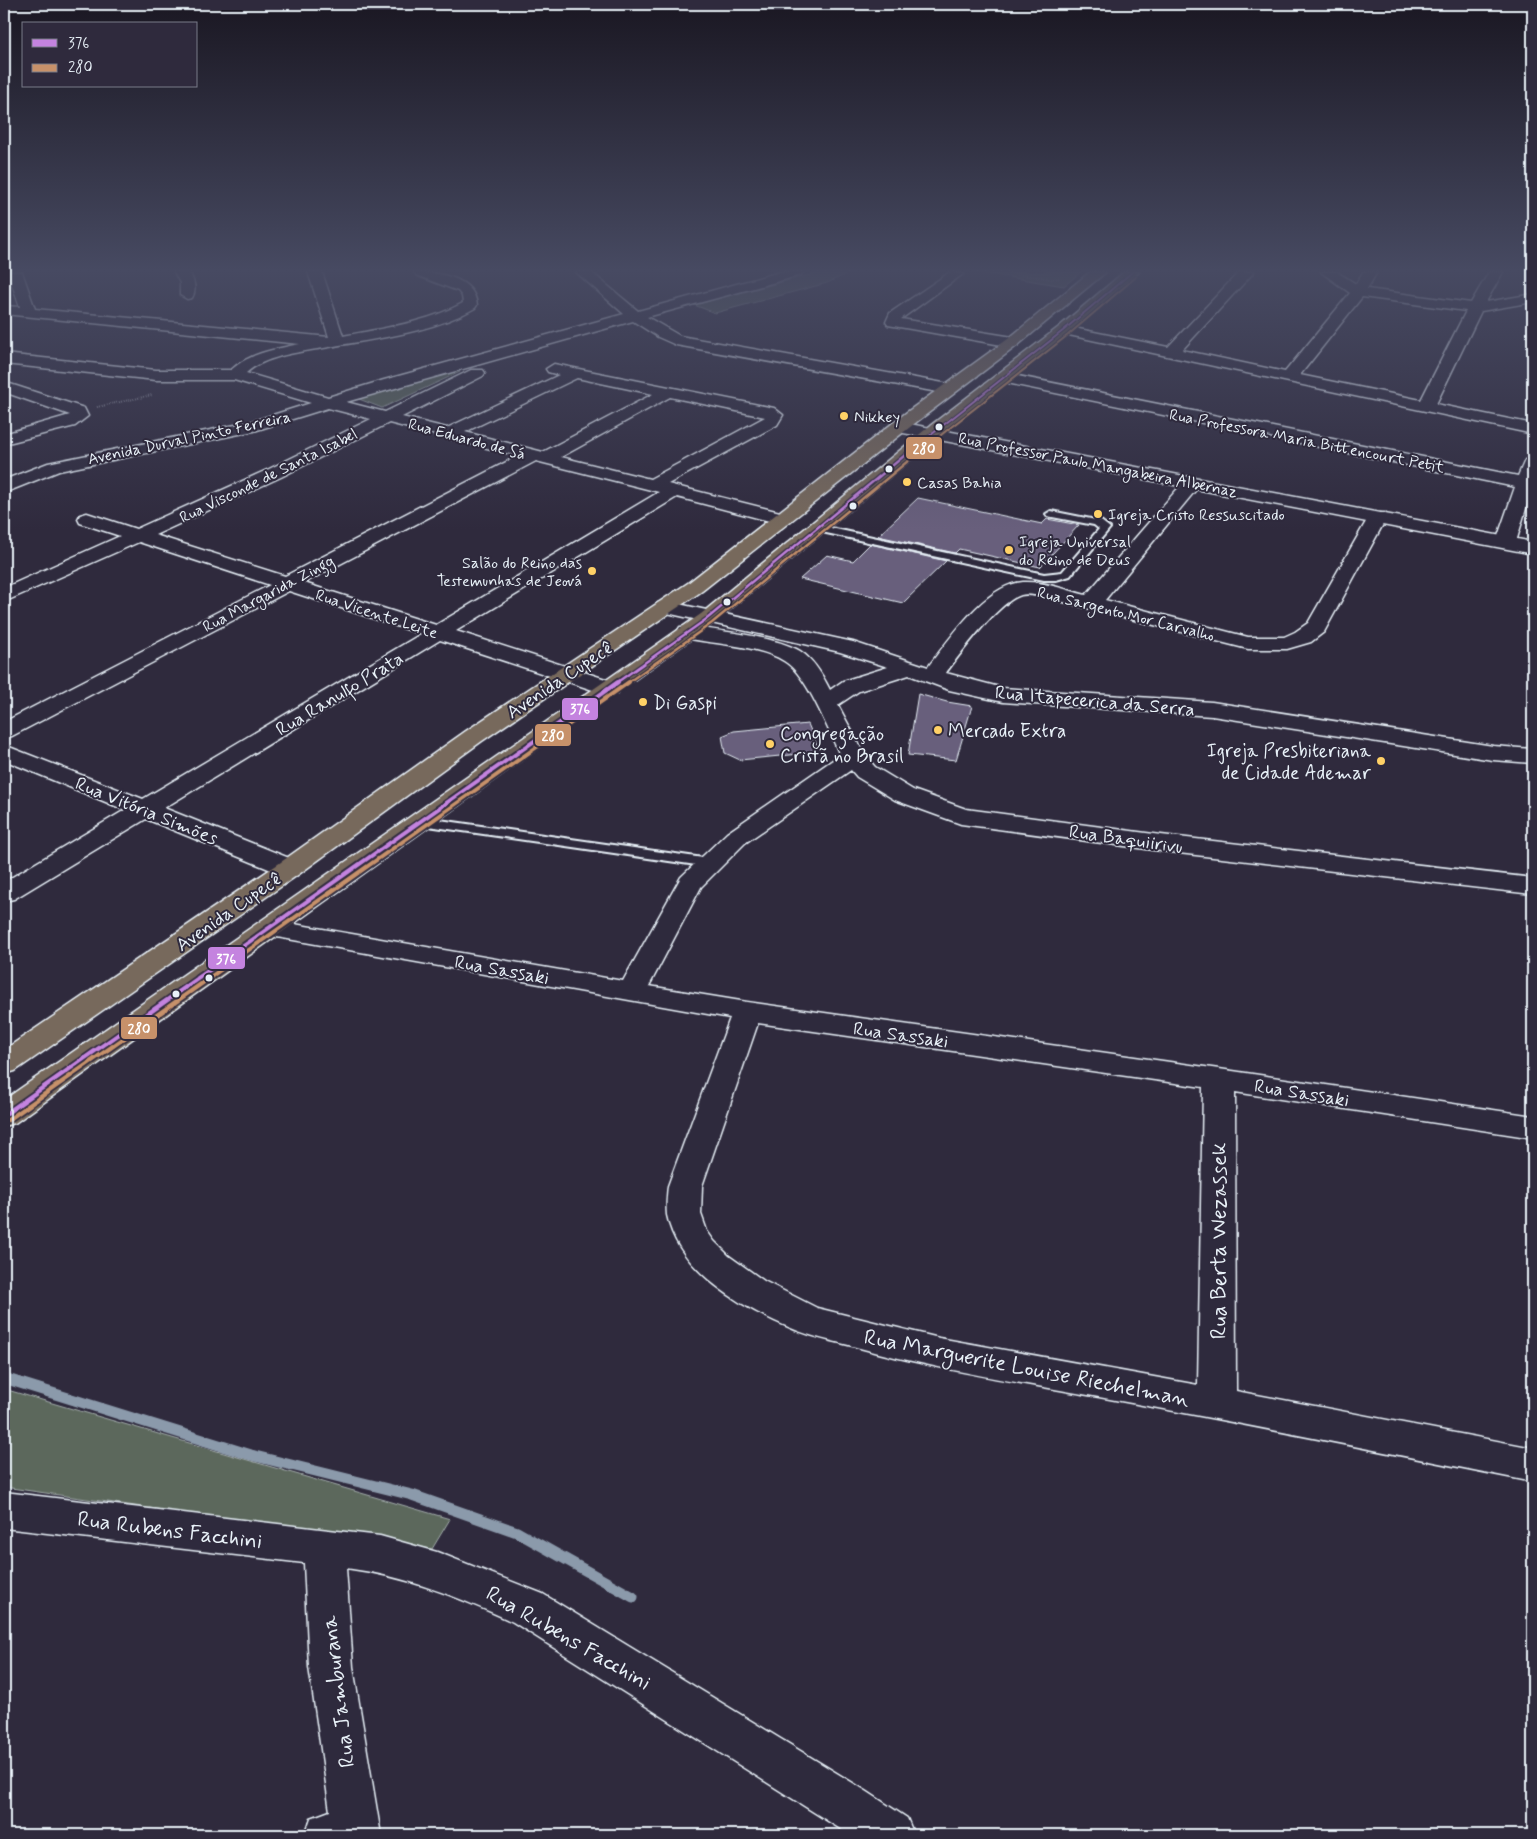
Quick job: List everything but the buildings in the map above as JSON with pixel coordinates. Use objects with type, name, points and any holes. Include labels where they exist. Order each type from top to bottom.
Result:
[{"type":"main road","name":"Avenida Cupecê","points":[[4,1064],[290,868],[474,736],[665,607],[738,554],[899,427],[991,358]]},
{"type":"main road","name":"Avenida Cupecê","points":[[4,1115],[708,618],[932,433],[1029,358]]},
{"type":"street","name":"Rua Eduardo de Sá","points":[[150,374],[260,358]]},
{"type":"street","points":[[235,375],[244,364],[266,358]]},
{"type":"street","name":"Avenida Durval Pinto Ferreira","points":[[4,488],[16,480],[54,467],[231,431],[329,403],[390,383],[487,358]]},
{"type":"street","name":"Rua Visconde de Santa Isabel","points":[[6,593],[139,536],[275,473],[507,358]]},
{"type":"street","points":[[770,358],[949,389]]},
{"type":"street","points":[[1197,358],[1288,379],[1533,429]]},
{"type":"street","points":[[1288,379],[1305,358]]},
{"type":"street","points":[[1426,407],[1450,358]]},
{"type":"street","name":"Rua Eduardo de Sá","points":[[4,359],[150,374],[235,375],[329,403],[782,518]]},
{"type":"street","points":[[554,369],[768,412],[775,415],[771,421],[651,486]]},
{"type":"street","points":[[450,433],[573,374]]},
{"type":"street","name":"Rua Professora Maria Bittencourt Petit","points":[[1003,378],[1524,483]]},
{"type":"street","points":[[4,387],[63,406],[78,412],[80,416],[69,422],[4,439]]},
{"type":"street","name":"Rua Margarida Zingg","points":[[4,732],[284,584],[668,392]]},
{"type":"street","name":"Rua Professor Paulo Mangabeira Albernaz","points":[[899,427],[1533,548]]},
{"type":"street","points":[[1506,542],[1531,464]]},
{"type":"street","points":[[1091,603],[1194,482]]},
{"type":"street","name":"Rua Ranulfo Prata","points":[[4,893],[674,491]]},
{"type":"street","name":"Rua Sargento Mor Carvalho","points":[[931,677],[997,601],[1010,593],[1031,589],[1238,642],[1274,645],[1287,643],[1309,634],[1316,627],[1378,517]]},
{"type":"street","name":"Rua Vicente Leite","points":[[87,519],[610,688]]},
{"type":"street","name":"Rua Itapecerica da Serra","points":[[665,607],[817,641],[886,659],[931,677],[1002,695],[1212,709],[1493,753],[1533,756]]},
{"type":"street","name":"Rua Baquiirivu","points":[[688,632],[757,644],[792,656],[811,674],[852,757],[866,772],[887,786],[922,803],[961,816],[1161,843],[1533,886]]},
{"type":"street","points":[[792,656],[798,644],[817,641]]},
{"type":"street","points":[[826,703],[851,686],[908,668]]},
{"type":"street","points":[[811,674],[851,686]]},
{"type":"street","name":"Rua Vitória Simões","points":[[4,752],[290,868]]},
{"type":"street","points":[[632,991],[690,883],[736,838],[852,757]]},
{"type":"street","name":"Rua Sassaki","points":[[271,928],[747,1012],[1219,1079],[1533,1128]]},
{"type":"street","name":"Rua Marguerite Louise Riechelman","points":[[747,1012],[685,1186],[683,1202],[685,1219],[691,1235],[703,1252],[720,1269],[759,1295],[805,1318],[897,1345],[1217,1403],[1533,1465]]},
{"type":"street","name":"Rua Berta Wezassek","points":[[1217,1403],[1219,1079]]},
{"type":"street","name":"Rua Rubens Facchini","points":[[4,1510],[380,1554],[426,1564],[471,1581],[528,1608],[833,1797],[890,1835]]},
{"type":"street","name":"Rua Jamburana","points":[[324,1548],[331,1667],[346,1833]]},
{"type":"lane","points":[[817,528],[1056,578],[1066,574],[1105,528],[1097,523],[1051,514]]},
{"type":"lane","points":[[419,822],[710,863]]},
{"type":"green space","points":[[456,370],[460,372],[382,408],[359,399],[362,395]]},
{"type":"green space","points":[[4,1389],[450,1519],[432,1549],[11,1488],[4,1485]]},
{"type":"waterway","points":[[4,1378],[251,1455],[412,1495],[517,1532],[633,1597]]},
{"type":"transit line","name":"376","points":[[4,1115],[708,618],[932,433],[1028,358]]},
{"type":"transit line","name":"280","points":[[8,1120],[712,623],[936,438],[1039,358]]},
{"type":"place","name":"Nikkey","points":[[844,416]]},
{"type":"place","name":"Casas Bahia","points":[[907,482]]},
{"type":"place","name":"Igreja Cristo Ressuscitado","points":[[1098,514]]},
{"type":"place","name":"Igreja Universal do Reino de Deus","points":[[1009,550]]},
{"type":"place","name":"Salão do Reino das Testemunhas de Jeová","points":[[592,571]]},
{"type":"place","name":"Di Gaspi","points":[[643,702]]},
{"type":"place","name":"Mercado Extra","points":[[938,730]]},
{"type":"place","name":"Congregação Cristã no Brasil","points":[[770,744]]},
{"type":"place","name":"Igreja Presbiteriana de Cidade Ademar","points":[[1381,761]]}]
